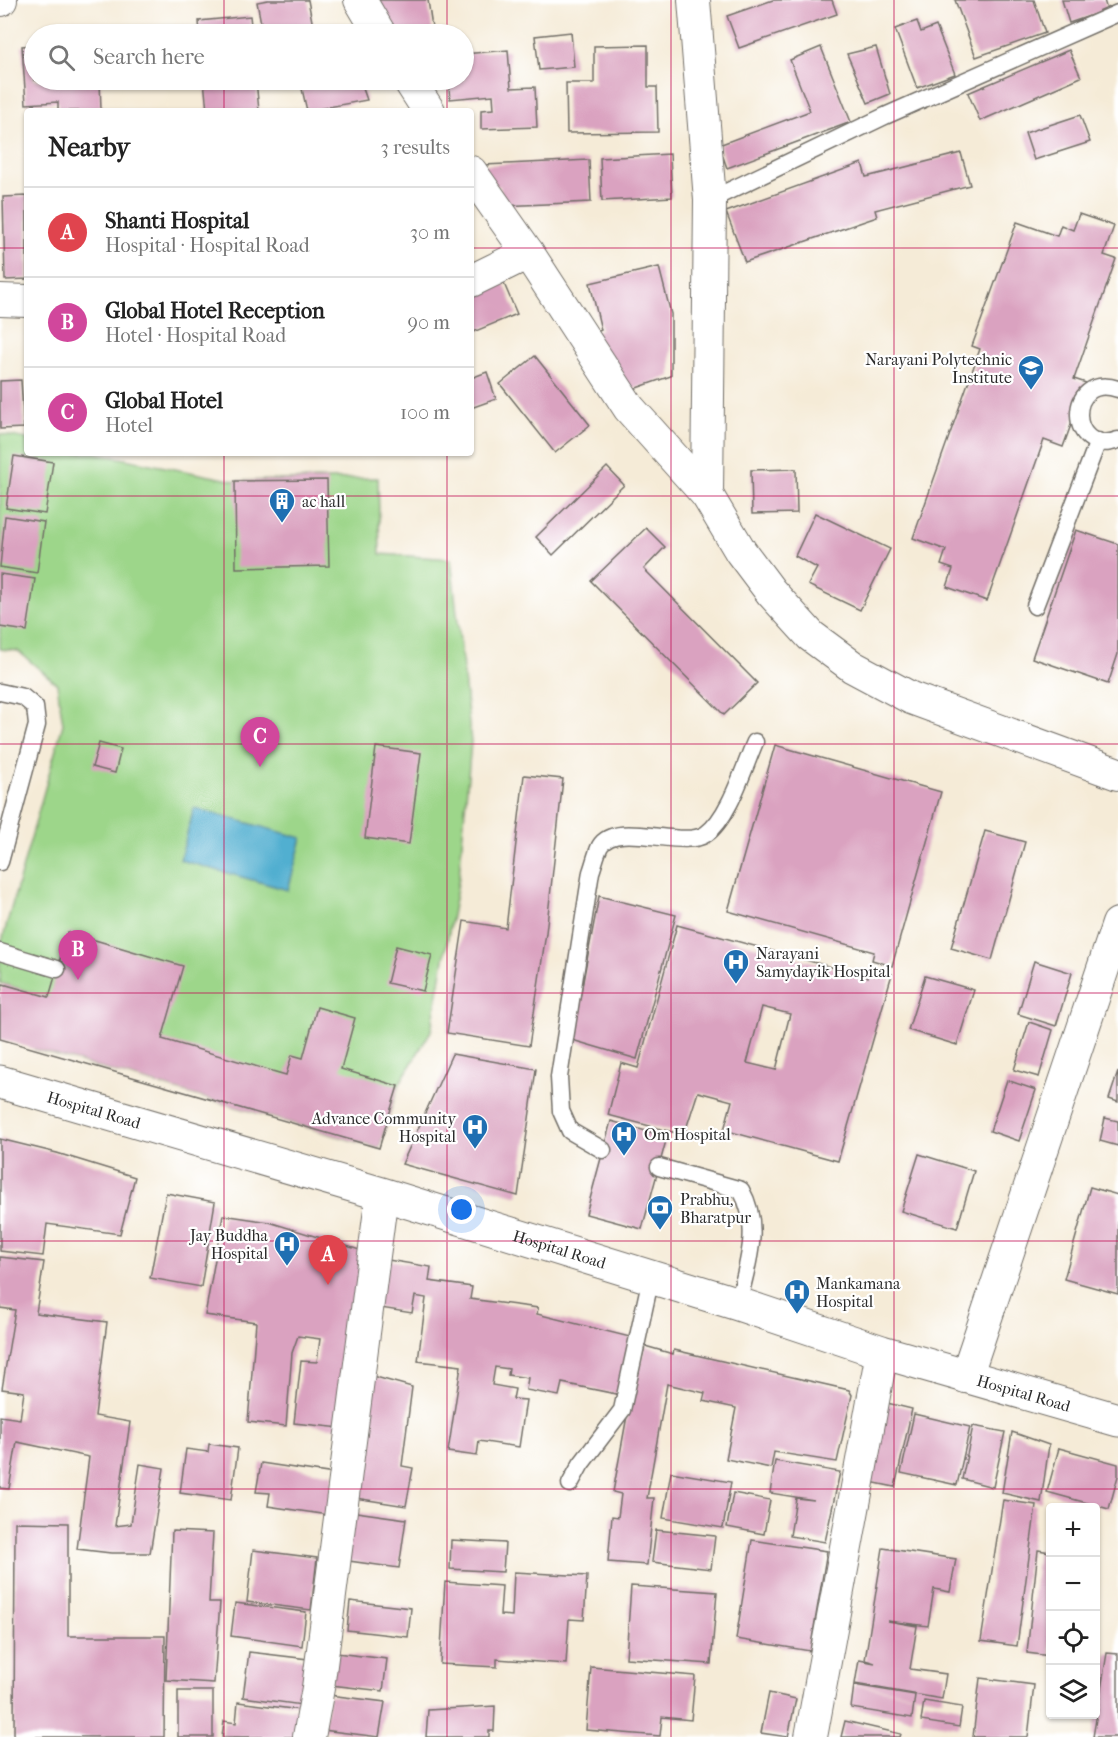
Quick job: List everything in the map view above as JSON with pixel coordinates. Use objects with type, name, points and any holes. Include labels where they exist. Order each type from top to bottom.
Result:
[{"type":"street","points":[[360,0],[374,24]]},
{"type":"street","points":[[694,0],[710,200],[707,495]]},
{"type":"street","points":[[415,90],[427,108]]},
{"type":"street","points":[[474,176],[528,253],[629,408],[707,495],[741,552],[771,592],[812,636],[853,667],[910,698],[1118,774]]},
{"type":"street","points":[[474,280],[528,253]]},
{"type":"street","points":[[0,300],[24,301]]},
{"type":"street","points":[[966,1377],[1118,924]]},
{"type":"street","name":"Hospital Road","points":[[0,1082],[382,1194],[738,1304],[882,1352],[1118,1420]]},
{"type":"street","points":[[309,1737],[318,1688],[382,1194]]},
{"type":"street","points":[[811,1737],[882,1352]]},
{"type":"lane","points":[[710,200],[885,116],[1118,14]]},
{"type":"lane","points":[[1118,389],[1111,386],[1093,390],[1081,403],[1078,420],[1082,429],[1098,441],[1118,440]]},
{"type":"lane","points":[[1035,606],[1098,441]]},
{"type":"lane","points":[[0,693],[23,697],[35,707],[37,725],[0,862]]},
{"type":"lane","points":[[603,1150],[570,1131],[561,1111],[559,1077],[591,872],[601,844],[612,837],[635,835],[687,838],[703,836],[713,828],[728,805],[755,741]]},
{"type":"lane","points":[[0,952],[57,969]]},
{"type":"lane","points":[[659,1167],[741,1190],[750,1205],[754,1231],[738,1304]]},
{"type":"lane","points":[[570,1484],[581,1464],[622,1410],[651,1277]]},
{"type":"green space","points":[[0,434],[24,438],[24,456],[110,456],[235,481],[378,478],[380,554],[451,559],[471,742],[459,877],[431,1031],[398,1086],[379,1148],[34,1049],[48,997],[0,983],[0,948],[63,724],[57,684],[18,651],[0,649]]},
{"type":"water","points":[[194,808],[302,838],[288,890],[180,860]]},
{"type":"building","points":[[308,0],[312,24],[261,24],[257,2]]},
{"type":"building","points":[[368,0],[428,0],[432,24],[379,24]]},
{"type":"building","points":[[773,0],[832,0],[837,14],[739,48],[727,16]]},
{"type":"building","points":[[955,0],[1034,0],[1045,33],[976,57]]},
{"type":"building","points":[[1062,0],[1104,0],[1107,10],[1069,23]]},
{"type":"building","points":[[250,16],[251,24],[199,24],[199,21]]},
{"type":"building","points":[[917,21],[921,32],[936,26],[955,74],[917,88],[895,29]]},
{"type":"building","points":[[571,32],[574,67],[539,70],[535,36]]},
{"type":"building","points":[[648,45],[648,87],[657,87],[658,132],[567,133],[566,83],[594,83],[594,46]]},
{"type":"building","points":[[22,46],[24,46],[24,75]]},
{"type":"building","points":[[821,47],[851,122],[727,168],[719,145],[810,111],[790,60]]},
{"type":"building","points":[[876,47],[890,94],[868,103],[847,54]]},
{"type":"building","points":[[508,50],[511,88],[535,87],[537,127],[481,129],[481,110],[494,109],[493,95],[450,99],[449,90],[474,90],[474,53]]},
{"type":"building","points":[[1069,50],[1081,77],[980,121],[968,93]]},
{"type":"building","points":[[25,90],[100,90],[101,108],[58,108],[58,102],[26,104]]},
{"type":"building","points":[[205,90],[257,90],[259,108],[207,108]]},
{"type":"building","points":[[302,90],[364,90],[367,100],[323,108],[306,108]]},
{"type":"building","points":[[1080,115],[1090,142],[1034,160],[1025,133]]},
{"type":"building","points":[[961,153],[970,185],[875,210],[877,217],[745,262],[726,212],[862,163],[866,177]]},
{"type":"building","points":[[670,154],[672,197],[602,201],[600,158]]},
{"type":"building","points":[[589,160],[591,202],[501,206],[500,186],[485,187],[484,165]]},
{"type":"building","points":[[24,196],[24,279],[5,280],[3,197]]},
{"type":"building","points":[[1079,214],[1114,226],[1104,255],[1116,259],[1074,379],[1086,383],[1063,447],[1044,440],[987,601],[947,587],[953,569],[941,565],[946,550],[913,538],[980,349],[972,346],[1017,222],[1057,236],[1061,225],[1073,230]]},
{"type":"building","points":[[659,267],[671,314],[671,376],[622,393],[592,334],[601,330],[590,283]]},
{"type":"building","points":[[502,279],[517,314],[474,332],[474,291]]},
{"type":"building","points":[[535,356],[590,425],[555,453],[500,384]]},
{"type":"building","points":[[487,372],[496,399],[474,407],[474,377]]},
{"type":"building","points":[[21,380],[24,428],[0,429],[0,381]]},
{"type":"building","points":[[14,456],[53,462],[45,514],[6,508]]},
{"type":"building","points":[[607,467],[624,485],[553,555],[536,537]]},
{"type":"building","points":[[796,469],[797,513],[752,514],[751,470]]},
{"type":"building","name":"ac hall","points":[[327,480],[329,566],[236,568],[235,481]]},
{"type":"building","points":[[815,513],[890,549],[860,610],[808,585],[817,568],[795,556]]},
{"type":"building","points":[[5,516],[44,522],[37,573],[0,567]]},
{"type":"building","points":[[646,528],[665,547],[644,569],[757,683],[724,715],[591,581]]},
{"type":"building","points":[[1076,530],[1118,544],[1118,654],[1108,684],[1032,658]]},
{"type":"building","points":[[0,574],[35,579],[27,631],[0,627]]},
{"type":"building","points":[[99,743],[121,749],[115,773],[92,767]]},
{"type":"building","points":[[775,745],[941,792],[892,966],[872,960],[874,952],[728,911]]},
{"type":"building","points":[[376,747],[421,753],[409,844],[365,838]]},
{"type":"building","points":[[524,775],[563,779],[546,933],[529,1046],[447,1033],[464,921],[506,928]]},
{"type":"building","points":[[985,831],[1025,842],[992,960],[951,948]]},
{"type":"building","points":[[599,896],[676,915],[637,1059],[572,1040]]},
{"type":"building","points":[[677,925],[868,977],[871,968],[892,974],[838,1161],[724,1130],[732,1101],[698,1092],[684,1135],[608,1115],[621,1063],[638,1068]],"holes":[[[762,1007],[790,1014],[776,1070],[747,1063]]]},
{"type":"building","points":[[68,932],[183,966],[162,1039],[286,1075],[292,1055],[303,1058],[317,1007],[355,1018],[341,1069],[398,1086],[379,1148],[0,1039],[0,994],[3,984],[49,997]]},
{"type":"building","points":[[396,946],[432,955],[423,991],[387,983]]},
{"type":"building","points":[[1034,961],[1072,973],[1056,1026],[1018,1014]]},
{"type":"building","points":[[925,976],[974,990],[957,1045],[908,1030]]},
{"type":"building","points":[[1029,1022],[1053,1030],[1039,1077],[1014,1070]]},
{"type":"building","points":[[452,1054],[536,1069],[518,1196],[402,1164]]},
{"type":"building","points":[[1118,1072],[1118,1102],[1109,1099]]},
{"type":"building","points":[[1007,1080],[1036,1090],[1019,1141],[990,1131]]},
{"type":"building","points":[[1105,1118],[1118,1121],[1118,1146],[1100,1141]]},
{"type":"building","points":[[611,1121],[667,1137],[642,1229],[586,1214]]},
{"type":"building","points":[[0,1139],[57,1153],[135,1177],[120,1234],[47,1224],[43,1256],[0,1251]]},
{"type":"building","points":[[919,1154],[974,1171],[957,1228],[901,1211]]},
{"type":"building","points":[[1090,1187],[1118,1195],[1118,1294],[1064,1279]]},
{"type":"building","points":[[166,1193],[215,1202],[201,1287],[150,1278]]},
{"type":"building","points":[[223,1215],[269,1222],[363,1251],[341,1428],[294,1423],[301,1361],[317,1362],[320,1339],[298,1336],[292,1353],[286,1426],[248,1422],[256,1322],[205,1315]]},
{"type":"building","points":[[0,1257],[44,1262],[36,1313],[107,1322],[95,1416],[130,1422],[115,1526],[131,1524],[140,1464],[164,1468],[150,1553],[111,1553],[77,1549],[89,1457],[17,1442],[9,1489],[0,1488],[0,1416],[20,1419],[24,1392],[2,1389],[15,1310],[0,1308]]},
{"type":"building","points":[[382,1259],[431,1267],[429,1281],[472,1287],[470,1299],[538,1308],[537,1314],[630,1337],[621,1395],[562,1383],[559,1396],[526,1390],[528,1378],[508,1375],[509,1369],[495,1367],[492,1385],[515,1389],[513,1399],[526,1400],[519,1447],[479,1441],[477,1456],[448,1452],[461,1366],[418,1361],[426,1298],[415,1296],[412,1313],[374,1307]]},
{"type":"building","points":[[645,1346],[673,1354],[674,1350],[849,1390],[852,1395],[837,1462],[774,1452],[771,1468],[726,1459],[736,1408],[703,1401],[705,1393],[667,1384],[647,1498],[654,1498],[647,1565],[608,1562],[612,1516],[618,1517],[621,1494],[613,1492],[629,1405]]},
{"type":"building","points":[[365,1374],[412,1387],[402,1466],[413,1468],[406,1506],[349,1497]]},
{"type":"building","points":[[887,1403],[912,1409],[895,1487],[870,1482]]},
{"type":"building","points":[[914,1414],[970,1427],[957,1485],[901,1473]]},
{"type":"building","points":[[973,1426],[1005,1432],[993,1487],[962,1479]]},
{"type":"building","points":[[1012,1432],[1049,1445],[1041,1502],[1002,1493]]},
{"type":"building","points":[[209,1444],[238,1448],[231,1500],[180,1493],[186,1449],[208,1452]]},
{"type":"building","points":[[1059,1448],[1118,1464],[1118,1476],[1109,1509],[1100,1507],[1100,1503],[1087,1503],[1047,1492]]},
{"type":"building","points":[[775,1461],[840,1472],[825,1542],[790,1536],[796,1498],[814,1500],[770,1493]]},
{"type":"building","points":[[261,1463],[334,1474],[328,1515],[268,1506],[270,1493],[256,1492]]},
{"type":"building","points":[[671,1472],[731,1482],[723,1528],[663,1518]]},
{"type":"building","points":[[733,1493],[770,1500],[764,1534],[727,1527]]},
{"type":"building","points":[[1003,1500],[1036,1505],[1017,1646],[981,1641]]},
{"type":"building","points":[[349,1511],[406,1519],[399,1568],[342,1560]]},
{"type":"building","points":[[15,1522],[68,1523],[68,1636],[165,1636],[164,1737],[14,1737]]},
{"type":"building","points":[[656,1530],[715,1536],[711,1569],[652,1562]]},
{"type":"building","points":[[172,1531],[213,1533],[209,1602],[220,1602],[214,1683],[166,1680]]},
{"type":"building","points":[[451,1540],[505,1543],[503,1572],[450,1569]]},
{"type":"building","points":[[752,1540],[827,1551],[810,1651],[736,1639]]},
{"type":"building","points":[[883,1548],[956,1559],[950,1592],[934,1589],[928,1626],[888,1621],[917,1626],[910,1669],[946,1674],[942,1699],[855,1684],[859,1660],[875,1663],[865,1660]]},
{"type":"building","points":[[253,1550],[317,1558],[311,1610],[247,1602]]},
{"type":"building","points":[[1038,1550],[1046,1551],[1046,1655],[1027,1653]]},
{"type":"building","points":[[514,1572],[587,1576],[584,1620],[569,1619],[566,1664],[497,1659],[497,1667],[440,1664],[445,1582],[502,1586],[500,1615],[512,1616]]},
{"type":"building","points":[[631,1586],[717,1592],[711,1664],[626,1658]]},
{"type":"building","points":[[350,1601],[411,1608],[408,1637],[347,1630]]},
{"type":"building","points":[[235,1603],[306,1612],[302,1646],[231,1636]]},
{"type":"building","points":[[249,1652],[308,1659],[302,1705],[243,1697]]},
{"type":"building","points":[[336,1653],[387,1659],[383,1691],[331,1685]]},
{"type":"building","points":[[1107,1653],[1118,1654],[1118,1737],[1093,1737],[1096,1719],[1100,1719],[1100,1695]]},
{"type":"building","points":[[591,1667],[695,1676],[691,1720],[662,1717],[660,1736],[586,1730]]},
{"type":"building","points":[[980,1678],[1034,1685],[1028,1737],[973,1737]]},
{"type":"building","points":[[854,1685],[915,1695],[912,1718],[851,1708]]},
{"type":"building","points":[[178,1691],[213,1691],[213,1737],[178,1737]]},
{"type":"building","points":[[769,1693],[796,1699],[788,1737],[761,1733]]},
{"type":"building","points":[[329,1695],[385,1702],[379,1737],[323,1730]]},
{"type":"building","points":[[924,1701],[962,1707],[959,1727],[921,1721]]},
{"type":"building","points":[[238,1702],[300,1710],[296,1737],[222,1737],[224,1721],[236,1723]]},
{"type":"building","points":[[495,1706],[494,1731],[489,1731],[489,1737],[426,1737],[428,1710]]},
{"type":"building","points":[[845,1721],[901,1734],[900,1737],[841,1737]]},
{"type":"place","name":"Narayani Polytechnic Institute","points":[[1031,391]]},
{"type":"place","name":"ac hall","points":[[282,524]]},
{"type":"place","name":"Global Hotel","points":[[260,767]]},
{"type":"place","name":"Global Hotel Reception","points":[[78,980]]},
{"type":"place","name":"Narayani Samydayik Hospital","points":[[736,985]]},
{"type":"place","name":"Advance Community Hospital","points":[[475,1150]]},
{"type":"place","name":"Om Hospital","points":[[624,1157]]},
{"type":"place","name":"Prabhu, Bharatpur","points":[[660,1231]]},
{"type":"place","name":"Jay Buddha Hospital","points":[[287,1267]]},
{"type":"place","name":"Shanti Hospital","points":[[328,1285]]},
{"type":"place","name":"Mankamana Hospital","points":[[797,1315]]}]
